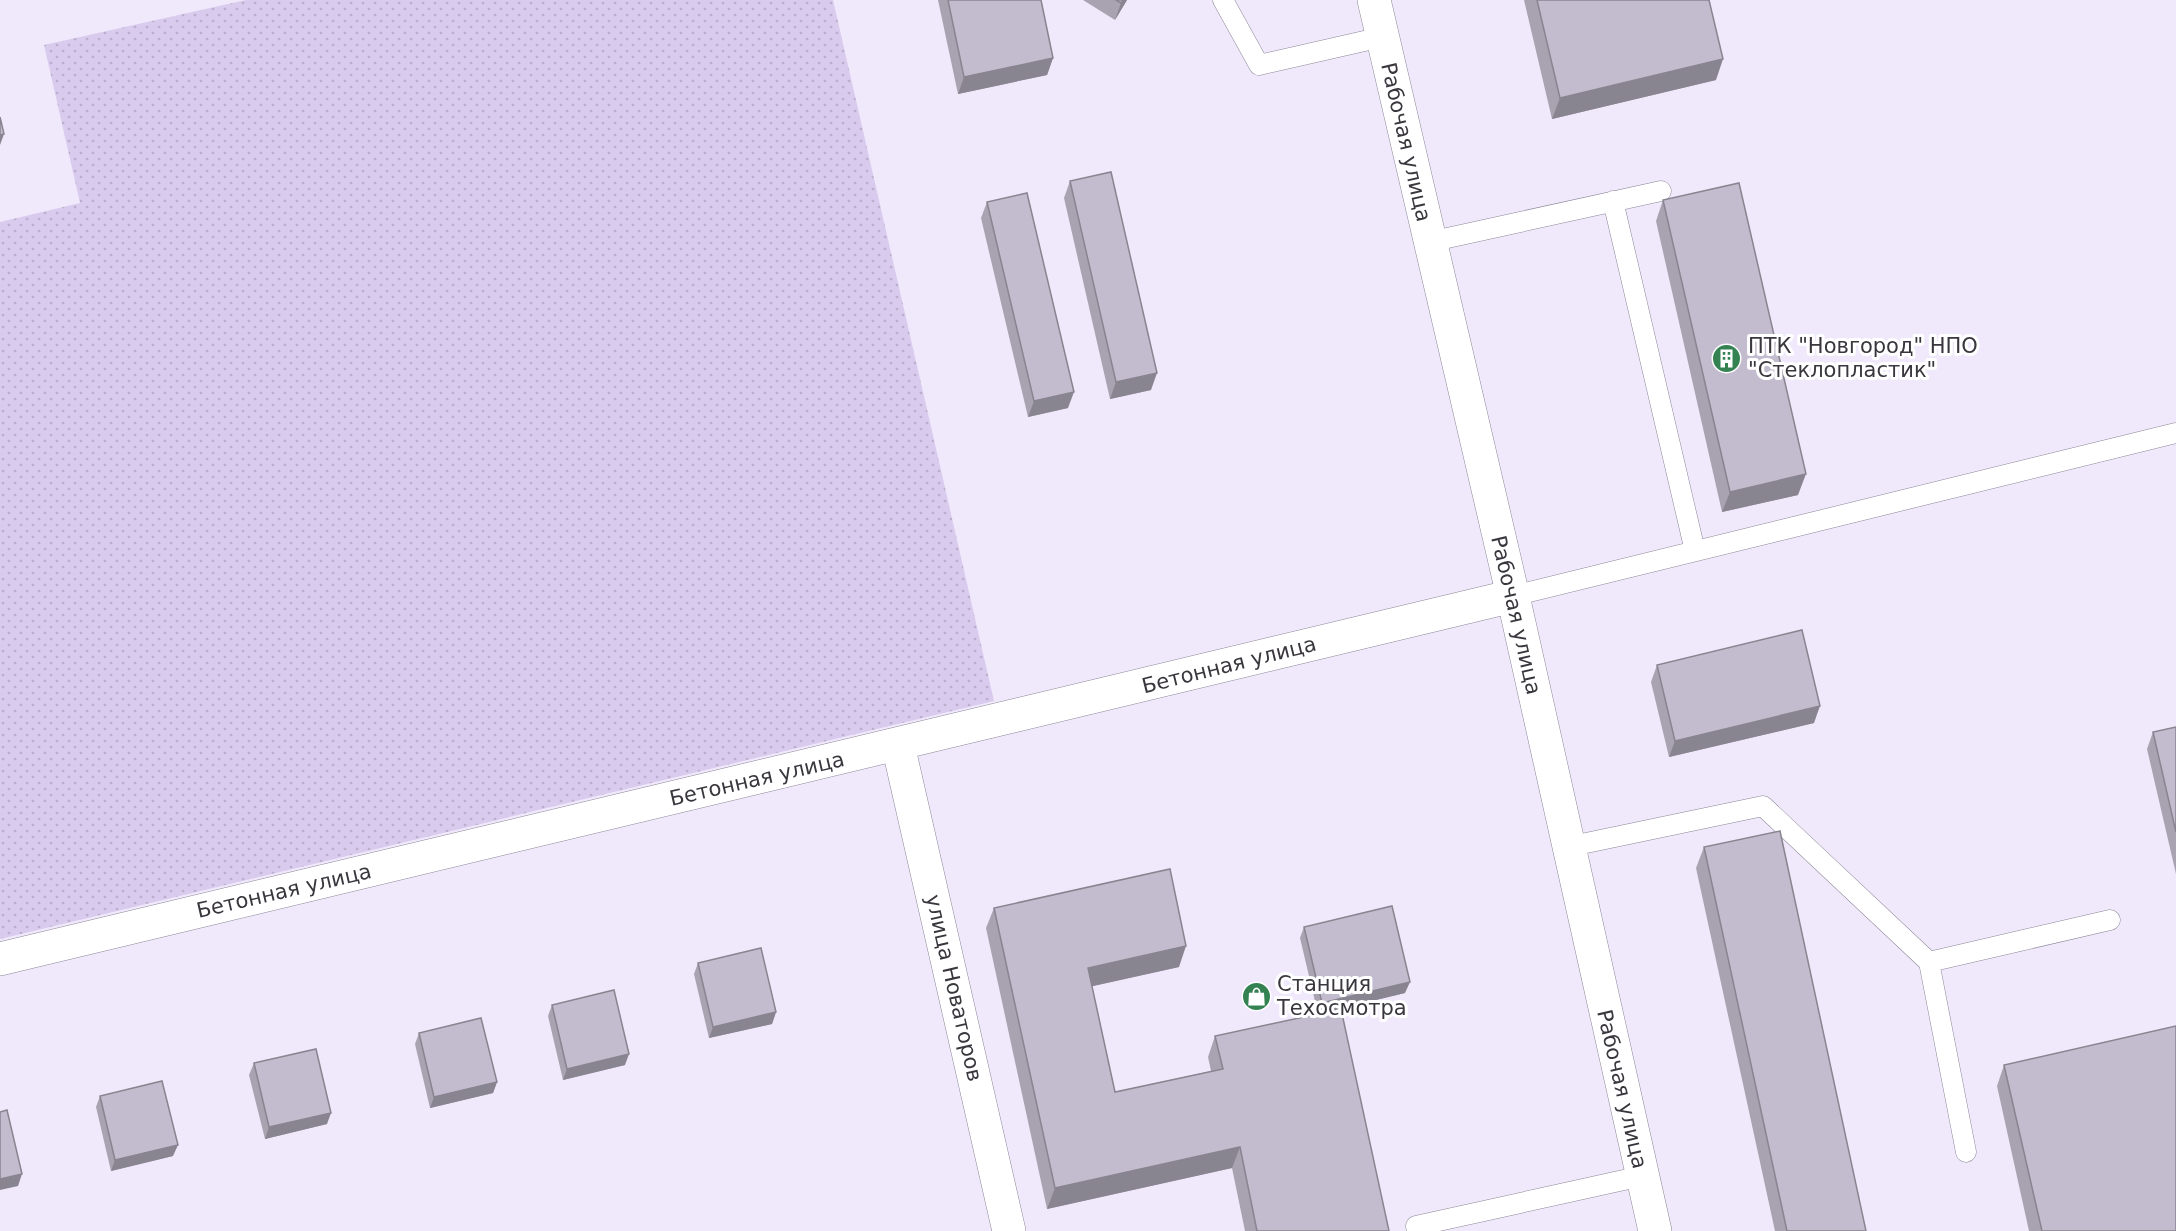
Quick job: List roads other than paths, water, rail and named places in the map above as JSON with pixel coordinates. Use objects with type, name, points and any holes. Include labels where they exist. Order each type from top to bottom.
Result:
[{"type":"street","name":"Рабочая улица","points":[[1374,0],[1428,242],[1513,596],[1567,847],[1655,1231]]},
{"type":"street","name":"Бетонная улица","points":[[0,959],[1513,596]]},
{"type":"street","name":"улица Новаторов","points":[[898,745],[1009,1231]]},
{"type":"lane","points":[[1223,0],[1258,65],[1382,37]]},
{"type":"lane","points":[[1428,242],[1661,191]]},
{"type":"lane","points":[[1613,201],[1695,551]]},
{"type":"lane","points":[[1513,596],[2176,433]]},
{"type":"lane","points":[[1567,847],[1763,806],[1929,962],[1966,1152]]},
{"type":"lane","points":[[1929,962],[2110,920]]},
{"type":"lane","points":[[1417,1231],[1416,1226],[1642,1176]]},
{"type":"place","name":"ПТК \"Новгород\" НПО \"Стеклопластик\"","points":[[1727,358]]},
{"type":"place","name":"Станция Техосмотра","points":[[1256,996]]}]
